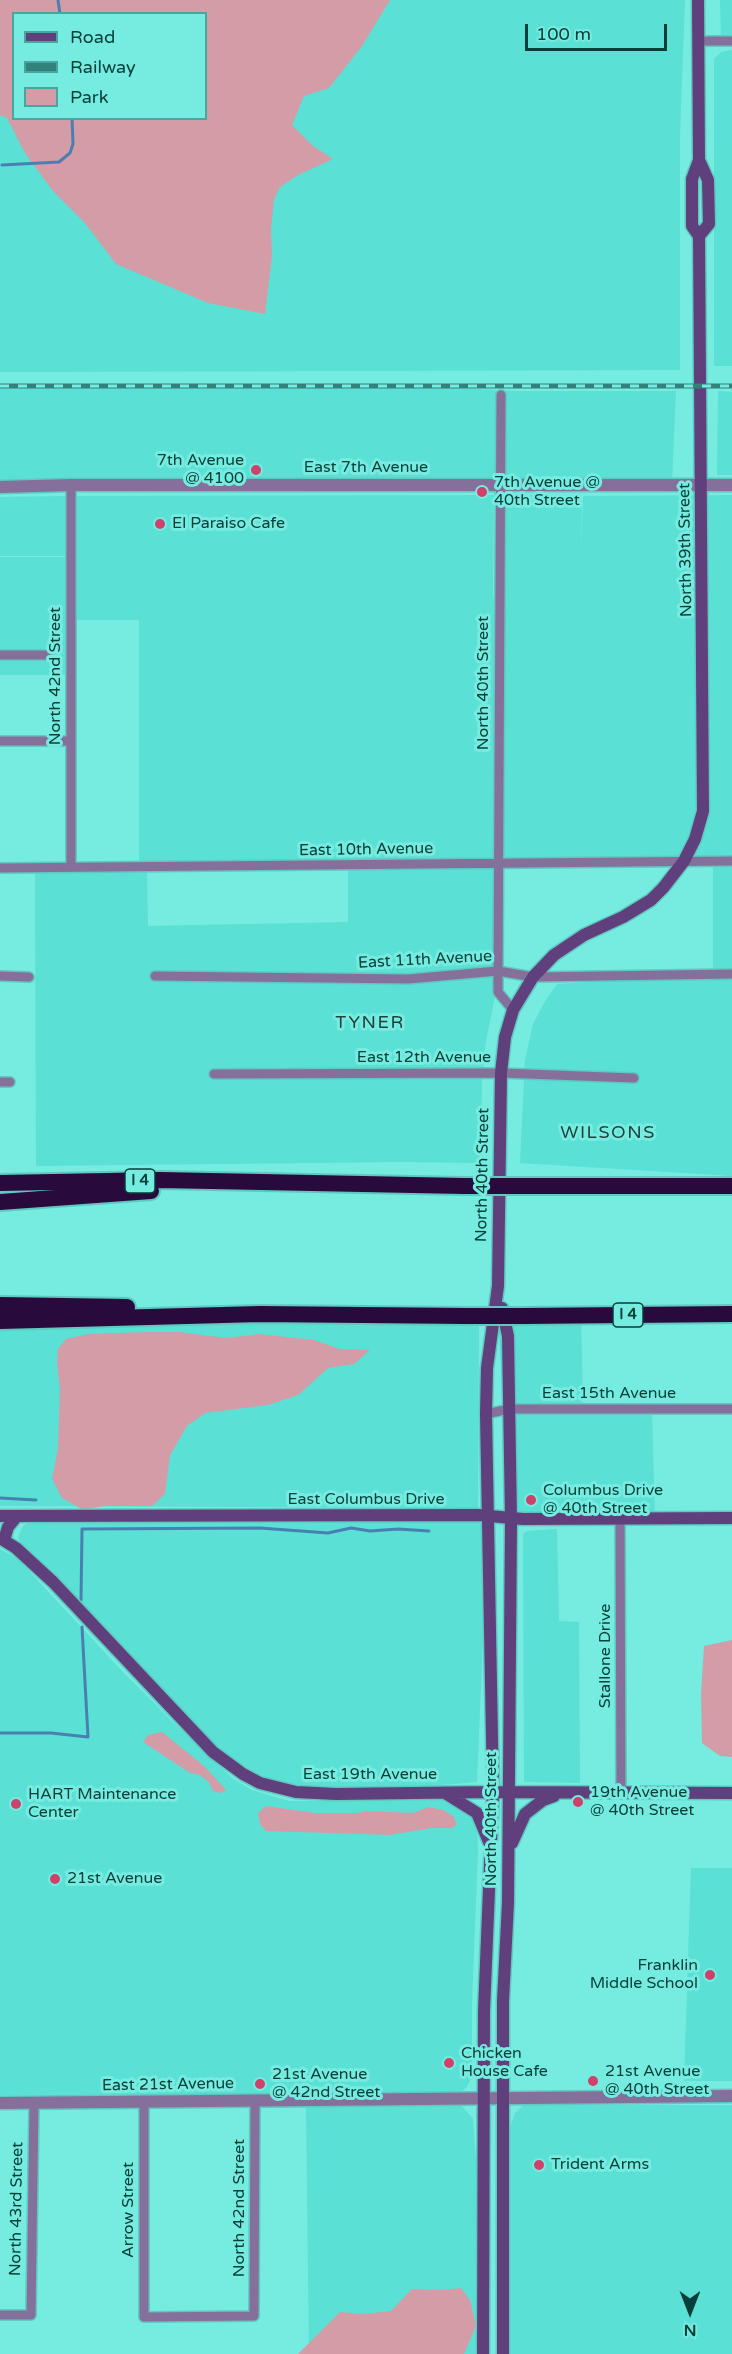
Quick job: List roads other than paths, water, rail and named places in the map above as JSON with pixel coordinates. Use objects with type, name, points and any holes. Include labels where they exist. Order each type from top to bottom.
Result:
[{"type":"highway","name":"I 4","points":[[0,1183],[160,1180],[464,1186],[732,1186]]},
{"type":"highway","points":[[0,1202],[280,1183]]},
{"type":"highway","points":[[0,1305],[107,1306],[260,1314]]},
{"type":"highway","name":"I 4","points":[[0,1322],[260,1314],[524,1316],[732,1314]]},
{"type":"main road","name":"North 39th Street","points":[[684,861],[700,821],[704,800],[699,236],[708,224],[708,180],[699,160],[698,0]]},
{"type":"main road","name":"North 40th Street","points":[[483,2354],[484,2011],[493,1792],[486,1414],[487,1368],[498,1286],[501,1073],[505,1037],[513,1010],[533,977],[554,955],[584,935],[623,917],[651,900],[684,861]]},
{"type":"main road","name":"North 40th Street","points":[[498,1286],[508,1336],[511,1518],[509,1849],[503,2001],[503,2354]]},
{"type":"main road","name":"East Columbus Drive","points":[[0,1516],[732,1518]]},
{"type":"main road","points":[[2,1539],[17,1516]]},
{"type":"main road","name":"East 19th Avenue","points":[[2,1539],[16,1548],[52,1582],[206,1745],[227,1764],[243,1774],[276,1788],[305,1793],[732,1793]]},
{"type":"main road","points":[[444,1792],[477,1813],[491,1850]]},
{"type":"main road","points":[[509,1849],[525,1814],[543,1800],[560,1793]]},
{"type":"main road","points":[[483,2245],[504,2245]]},
{"type":"street","points":[[698,41],[732,41]]},
{"type":"street","name":"North 40th Street","points":[[501,395],[498,992],[513,1010]]},
{"type":"street","name":"East 7th Avenue","points":[[0,487],[71,485],[732,485]]},
{"type":"street","name":"North 42nd Street","points":[[71,485],[71,867]]},
{"type":"street","points":[[0,655],[48,655]]},
{"type":"street","points":[[0,741],[71,741]]},
{"type":"street","name":"East 10th Avenue","points":[[0,868],[732,861]]},
{"type":"street","name":"East 11th Avenue","points":[[155,976],[408,979],[498,971],[533,977],[732,974]]},
{"type":"street","points":[[0,976],[29,977]]},
{"type":"street","name":"East 12th Avenue","points":[[214,1074],[501,1073],[634,1078]]},
{"type":"street","name":"East 15th Avenue","points":[[486,1414],[509,1409],[732,1409]]},
{"type":"street","name":"Stallone Drive","points":[[620,1519],[621,1794]]},
{"type":"street","name":"East 21st Avenue","points":[[0,2103],[732,2096]]},
{"type":"street","name":"North 42nd Street","points":[[144,2317],[254,2316],[255,2101]]},
{"type":"street","name":"North 43rd Street","points":[[0,2315],[31,2315],[34,2103]]},
{"type":"street","name":"Arrow Street","points":[[144,2103],[144,2317]]},
{"type":"waterway","points":[[58,0],[60,12]]},
{"type":"waterway","points":[[2,165],[59,162],[70,153],[73,144],[72,120]]},
{"type":"waterway","points":[[0,1498],[36,1500]]},
{"type":"waterway","points":[[81,1600],[82,1529],[260,1528],[328,1533],[351,1528],[370,1531],[398,1529],[429,1531]]},
{"type":"waterway","points":[[0,1733],[51,1733],[88,1737],[82,1627]]},
{"type":"railway","points":[[0,386],[732,386]]},
{"type":"place","name":"7th Avenue @ 4100","points":[[256,470]]},
{"type":"place","name":"7th Avenue @ 40th Street","points":[[482,492]]},
{"type":"place","name":"El Paraiso Cafe","points":[[160,524]]},
{"type":"place","name":"Columbus Drive @ 40th Street","points":[[531,1500]]},
{"type":"place","name":"19th Avenue @ 40th Street","points":[[578,1802]]},
{"type":"place","name":"HART Maintenance Center","points":[[16,1804]]},
{"type":"place","name":"21st Avenue","points":[[55,1879]]},
{"type":"place","name":"Franklin Middle School","points":[[710,1975]]},
{"type":"place","name":"Chicken House Cafe","points":[[449,2063]]},
{"type":"place","name":"21st Avenue @ 40th Street","points":[[593,2081]]},
{"type":"place","name":"21st Avenue @ 42nd Street","points":[[260,2084]]},
{"type":"place","name":"Trident Arms","points":[[539,2165]]},
{"type":"district","name":"TYNER","points":[[370,1023]]},
{"type":"district","name":"WILSONS","points":[[608,1133]]}]
